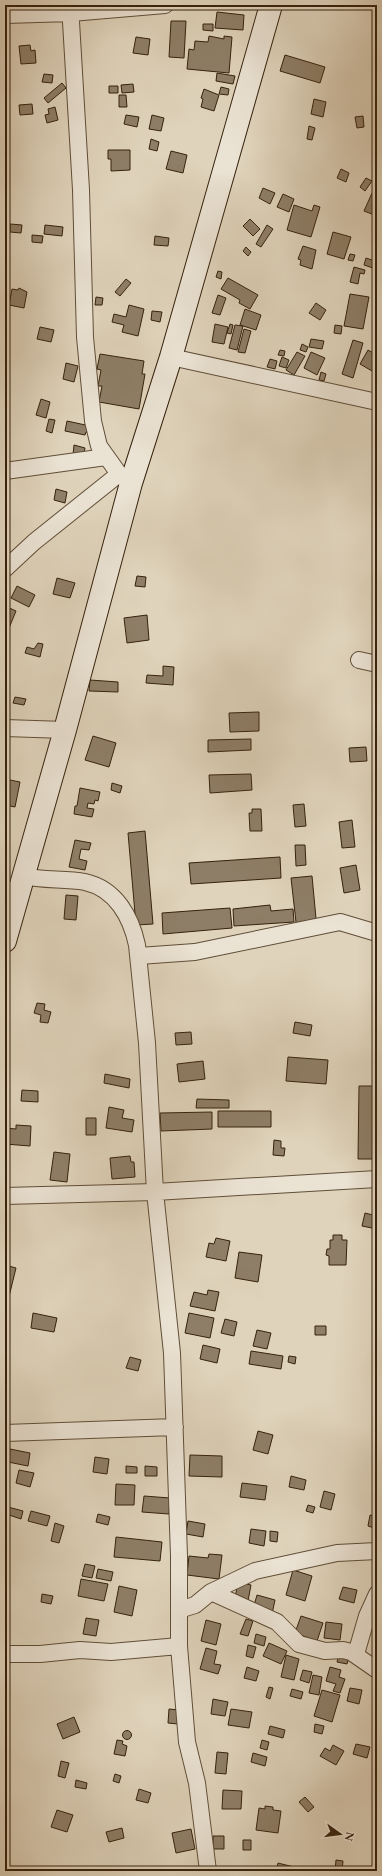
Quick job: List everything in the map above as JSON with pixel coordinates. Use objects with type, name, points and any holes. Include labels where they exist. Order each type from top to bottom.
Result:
[{"type":"street","points":[[5,15],[70,9],[165,5]]},
{"type":"street","points":[[5,941],[65,730],[125,478],[171,357],[271,5]]},
{"type":"street","points":[[70,9],[81,190],[85,337],[93,421],[99,446],[106,457],[125,478]]},
{"type":"street","points":[[171,357],[377,402]]},
{"type":"street","points":[[5,471],[106,457]]},
{"type":"street","points":[[5,569],[34,542],[125,478]]},
{"type":"street","points":[[359,660],[377,664]]},
{"type":"street","points":[[5,728],[65,730]]},
{"type":"street","points":[[23,876],[38,879],[85,882],[99,887],[111,894],[124,910],[134,932],[139,956],[147,1043],[155,1192],[172,1353],[175,1427],[179,1646],[187,1742],[197,1783],[208,1871]]},
{"type":"street","points":[[139,956],[195,952],[340,922],[377,933]]},
{"type":"street","points":[[5,1196],[155,1192],[377,1180]]},
{"type":"street","points":[[5,1433],[175,1427]]},
{"type":"street","points":[[179,1610],[195,1604],[211,1592],[254,1570],[337,1553],[377,1551]]},
{"type":"street","points":[[211,1592],[277,1622],[299,1644],[325,1651],[343,1650],[356,1654],[377,1670]]},
{"type":"street","points":[[356,1654],[367,1616],[377,1594]]},
{"type":"street","points":[[5,1654],[40,1654],[80,1650],[111,1652],[179,1646]]},
{"type":"building","points":[[217,12],[244,15],[243,30],[215,28]]},
{"type":"building","points":[[171,21],[186,21],[184,58],[169,57]]},
{"type":"building","points":[[203,24],[213,24],[213,31],[203,30]]},
{"type":"building","points":[[209,36],[224,39],[224,36],[232,37],[229,73],[187,69],[189,49],[194,50],[195,41],[208,42]]},
{"type":"building","points":[[136,37],[150,39],[148,55],[133,53]]},
{"type":"building","points":[[30,45],[31,51],[35,50],[36,63],[21,64],[19,46]]},
{"type":"building","points":[[285,55],[325,67],[320,83],[280,71]]},
{"type":"building","points":[[217,73],[235,76],[233,84],[216,81]]},
{"type":"building","points":[[44,74],[53,75],[52,83],[42,82]]},
{"type":"building","points":[[62,83],[66,88],[48,103],[44,98]]},
{"type":"building","points":[[133,84],[134,92],[122,93],[121,85]]},
{"type":"building","points":[[109,86],[118,86],[118,93],[109,93]]},
{"type":"building","points":[[221,87],[229,89],[228,95],[219,94]]},
{"type":"building","points":[[204,89],[219,95],[214,111],[201,107],[203,99],[201,98]]},
{"type":"building","points":[[119,95],[126,95],[127,107],[119,107]]},
{"type":"building","points":[[314,99],[326,102],[323,117],[311,114]]},
{"type":"building","points":[[32,104],[33,114],[20,115],[19,105]]},
{"type":"building","points":[[55,107],[58,120],[47,123],[45,115],[49,114],[48,109]]},
{"type":"building","points":[[126,115],[139,117],[137,127],[124,124]]},
{"type":"building","points":[[152,115],[164,118],[161,131],[149,129]]},
{"type":"building","points":[[363,116],[364,127],[357,128],[355,117]]},
{"type":"building","points":[[309,126],[315,128],[312,140],[307,139]]},
{"type":"building","points":[[151,139],[159,142],[157,151],[149,149]]},
{"type":"building","points":[[108,150],[130,150],[130,170],[111,171],[111,159],[108,159]]},
{"type":"building","points":[[171,151],[187,155],[183,173],[166,169]]},
{"type":"building","points":[[341,169],[349,173],[346,182],[337,178]]},
{"type":"building","points":[[366,178],[372,181],[365,191],[360,187]]},
{"type":"building","points":[[263,188],[275,193],[270,204],[259,198]]},
{"type":"building","points":[[372,193],[377,196],[377,216],[364,211]]},
{"type":"building","points":[[283,194],[294,199],[289,212],[277,207]]},
{"type":"building","points":[[294,205],[312,211],[314,205],[320,207],[311,237],[287,230]]},
{"type":"building","points":[[250,219],[260,229],[253,236],[243,226]]},
{"type":"building","points":[[10,224],[22,225],[21,233],[10,232]]},
{"type":"building","points":[[45,225],[63,227],[62,236],[44,234]]},
{"type":"building","points":[[267,225],[273,229],[261,247],[256,244]]},
{"type":"building","points":[[333,232],[351,237],[344,259],[327,254]]},
{"type":"building","points":[[32,235],[43,236],[42,243],[32,242]]},
{"type":"building","points":[[155,236],[169,238],[168,246],[154,245]]},
{"type":"building","points":[[303,246],[316,250],[312,269],[300,265],[301,260],[298,259]]},
{"type":"building","points":[[246,247],[251,252],[248,256],[243,251]]},
{"type":"building","points":[[350,254],[355,255],[353,261],[348,260]]},
{"type":"building","points":[[366,258],[375,261],[373,268],[364,265]]},
{"type":"building","points":[[354,267],[365,270],[364,274],[360,273],[358,284],[350,282]]},
{"type":"building","points":[[218,271],[222,272],[221,279],[216,277]]},
{"type":"building","points":[[228,278],[258,295],[250,309],[239,303],[240,300],[221,289]]},
{"type":"building","points":[[126,279],[131,283],[120,296],[115,292]]},
{"type":"building","points":[[19,288],[27,292],[24,308],[9,305],[12,289],[18,290]]},
{"type":"building","points":[[350,294],[369,297],[363,329],[344,326]]},
{"type":"building","points":[[218,295],[226,298],[220,315],[212,313]]},
{"type":"building","points":[[96,297],[103,298],[102,305],[95,305]]},
{"type":"building","points":[[316,303],[326,310],[320,320],[309,313]]},
{"type":"building","points":[[129,305],[144,309],[138,336],[122,332],[124,325],[112,322],[114,314],[126,317]]},
{"type":"building","points":[[245,309],[261,315],[256,330],[240,325]]},
{"type":"building","points":[[152,311],[162,312],[160,322],[151,320]]},
{"type":"building","points":[[215,324],[228,327],[224,344],[212,342]]},
{"type":"building","points":[[230,324],[233,325],[231,334],[227,333]]},
{"type":"building","points":[[235,325],[243,326],[237,350],[229,348]]},
{"type":"building","points":[[335,325],[342,326],[341,334],[334,333]]},
{"type":"building","points":[[40,327],[54,330],[51,342],[37,339]]},
{"type":"building","points":[[244,329],[251,331],[245,353],[238,352]]},
{"type":"building","points":[[311,339],[324,341],[322,349],[309,347]]},
{"type":"building","points":[[353,340],[363,343],[353,378],[342,374]]},
{"type":"building","points":[[302,344],[308,347],[306,352],[300,350]]},
{"type":"building","points":[[280,350],[285,351],[284,356],[278,355]]},
{"type":"building","points":[[368,350],[377,355],[377,364],[372,371],[360,364]]},
{"type":"building","points":[[297,352],[305,356],[294,375],[286,370]]},
{"type":"building","points":[[311,352],[325,358],[317,375],[304,368]]},
{"type":"building","points":[[100,354],[144,361],[142,374],[145,374],[139,409],[99,402],[102,386],[98,386],[101,370],[97,369]]},
{"type":"building","points":[[282,357],[289,360],[286,368],[279,366]]},
{"type":"building","points":[[270,359],[277,361],[275,369],[267,367]]},
{"type":"building","points":[[66,363],[78,366],[74,382],[63,379]]},
{"type":"building","points":[[321,372],[326,374],[324,381],[319,380]]},
{"type":"building","points":[[41,399],[50,402],[46,418],[36,415]]},
{"type":"building","points":[[49,419],[55,420],[52,433],[46,431]]},
{"type":"building","points":[[67,421],[90,426],[89,432],[86,432],[85,435],[65,431]]},
{"type":"building","points":[[74,445],[85,448],[83,458],[73,455]]},
{"type":"building","points":[[56,489],[67,492],[65,503],[54,500]]},
{"type":"building","points":[[137,576],[146,577],[145,587],[135,586]]},
{"type":"building","points":[[57,578],[75,583],[70,598],[53,594]]},
{"type":"building","points":[[17,586],[35,595],[29,607],[11,598]]},
{"type":"building","points":[[5,606],[16,611],[7,633],[5,632]]},
{"type":"building","points":[[147,615],[149,640],[127,643],[124,618]]},
{"type":"building","points":[[38,643],[43,644],[40,657],[25,653],[27,647],[34,649]]},
{"type":"building","points":[[163,666],[174,667],[173,685],[146,683],[147,675],[163,676]]},
{"type":"building","points":[[90,680],[118,682],[118,692],[89,691]]},
{"type":"building","points":[[15,697],[26,699],[24,705],[13,703]]},
{"type":"building","points":[[259,712],[259,731],[230,732],[229,713]]},
{"type":"building","points":[[93,736],[116,743],[109,767],[85,760]]},
{"type":"building","points":[[251,739],[251,750],[208,752],[208,740]]},
{"type":"building","points":[[366,747],[367,761],[350,762],[349,748]]},
{"type":"building","points":[[251,774],[252,790],[210,793],[209,775]]},
{"type":"building","points":[[5,779],[20,782],[15,807],[5,805]]},
{"type":"building","points":[[112,783],[122,786],[120,793],[111,790]]},
{"type":"building","points":[[80,788],[100,792],[98,801],[95,800],[94,804],[88,803],[87,808],[94,809],[92,817],[74,814]]},
{"type":"building","points":[[304,804],[306,826],[295,827],[293,805]]},
{"type":"building","points":[[252,809],[261,809],[262,831],[250,831],[249,813],[252,813]]},
{"type":"building","points":[[352,820],[355,847],[342,848],[339,822]]},
{"type":"building","points":[[145,831],[153,924],[136,925],[128,833]]},
{"type":"building","points":[[75,840],[91,843],[89,850],[81,849],[79,859],[87,861],[85,870],[69,867]]},
{"type":"building","points":[[295,845],[305,845],[306,865],[296,866]]},
{"type":"building","points":[[280,857],[281,878],[191,884],[189,863]]},
{"type":"building","points":[[356,865],[360,890],[344,893],[340,868]]},
{"type":"building","points":[[312,876],[317,929],[297,931],[291,878]]},
{"type":"building","points":[[66,895],[78,896],[76,920],[64,919]]},
{"type":"building","points":[[270,905],[271,911],[293,909],[294,922],[234,926],[233,909]]},
{"type":"building","points":[[230,908],[232,928],[163,934],[162,913]]},
{"type":"building","points":[[37,1003],[45,1004],[44,1010],[51,1012],[48,1023],[40,1022],[41,1015],[34,1013]]},
{"type":"building","points":[[295,1022],[312,1025],[310,1036],[293,1033]]},
{"type":"building","points":[[191,1032],[192,1044],[176,1045],[175,1033]]},
{"type":"building","points":[[288,1057],[328,1060],[326,1084],[286,1081]]},
{"type":"building","points":[[203,1061],[205,1079],[179,1082],[177,1064]]},
{"type":"building","points":[[105,1074],[130,1079],[129,1088],[104,1083]]},
{"type":"building","points":[[359,1086],[374,1086],[373,1151],[377,1151],[377,1159],[358,1159]]},
{"type":"building","points":[[22,1090],[38,1091],[38,1102],[21,1101]]},
{"type":"building","points":[[197,1099],[229,1100],[229,1108],[196,1108]]},
{"type":"building","points":[[109,1107],[124,1110],[122,1118],[134,1120],[132,1132],[106,1128]]},
{"type":"building","points":[[218,1111],[271,1111],[271,1127],[218,1127]]},
{"type":"building","points":[[212,1112],[212,1129],[161,1131],[160,1113]]},
{"type":"building","points":[[86,1118],[96,1118],[96,1135],[86,1135]]},
{"type":"building","points":[[16,1125],[31,1126],[30,1146],[5,1144],[5,1128],[16,1129]]},
{"type":"building","points":[[274,1140],[281,1141],[281,1148],[285,1148],[284,1156],[273,1155]]},
{"type":"building","points":[[54,1152],[70,1154],[67,1182],[50,1180]]},
{"type":"building","points":[[130,1156],[131,1162],[134,1162],[135,1177],[112,1179],[110,1158]]},
{"type":"building","points":[[365,1213],[377,1216],[377,1229],[362,1226]]},
{"type":"building","points":[[333,1235],[342,1235],[342,1240],[347,1240],[346,1265],[329,1265],[329,1256],[326,1255],[327,1249],[330,1249],[330,1240],[333,1240]]},
{"type":"building","points":[[216,1238],[230,1241],[226,1261],[206,1257],[209,1243],[214,1244]]},
{"type":"building","points":[[239,1252],[262,1255],[258,1282],[235,1278]]},
{"type":"building","points":[[5,1265],[16,1268],[5,1313]]},
{"type":"building","points":[[208,1290],[219,1292],[215,1311],[190,1306],[194,1292],[207,1295]]},
{"type":"building","points":[[33,1313],[57,1318],[54,1332],[31,1328]]},
{"type":"building","points":[[189,1313],[214,1318],[210,1338],[185,1333]]},
{"type":"building","points":[[225,1319],[237,1322],[234,1336],[221,1333]]},
{"type":"building","points":[[315,1326],[326,1326],[326,1335],[315,1335]]},
{"type":"building","points":[[257,1330],[271,1333],[267,1349],[253,1346]]},
{"type":"building","points":[[203,1345],[220,1349],[217,1363],[200,1359]]},
{"type":"building","points":[[251,1351],[283,1356],[281,1369],[249,1364]]},
{"type":"building","points":[[289,1356],[296,1357],[295,1364],[288,1362]]},
{"type":"building","points":[[130,1357],[141,1360],[138,1371],[126,1368]]},
{"type":"building","points":[[258,1431],[273,1435],[268,1454],[253,1450]]},
{"type":"building","points":[[10,1449],[30,1453],[28,1466],[8,1462]]},
{"type":"building","points":[[190,1455],[222,1456],[222,1477],[189,1476]]},
{"type":"building","points":[[95,1457],[109,1459],[107,1474],[93,1472]]},
{"type":"building","points":[[126,1466],[137,1467],[137,1473],[126,1473]]},
{"type":"building","points":[[145,1466],[157,1467],[157,1476],[145,1476]]},
{"type":"building","points":[[19,1470],[34,1473],[30,1487],[16,1483]]},
{"type":"building","points":[[291,1476],[306,1480],[304,1490],[289,1487]]},
{"type":"building","points":[[242,1483],[267,1486],[265,1500],[240,1497]]},
{"type":"building","points":[[116,1484],[135,1485],[134,1505],[115,1505]]},
{"type":"building","points":[[324,1491],[335,1494],[331,1510],[320,1507]]},
{"type":"building","points":[[144,1496],[170,1498],[169,1514],[142,1512]]},
{"type":"building","points":[[308,1505],[315,1507],[313,1513],[306,1511]]},
{"type":"building","points":[[8,1507],[23,1511],[21,1519],[6,1514]]},
{"type":"building","points":[[31,1511],[50,1516],[47,1526],[28,1521]]},
{"type":"building","points":[[98,1514],[110,1517],[108,1525],[96,1522]]},
{"type":"building","points":[[370,1515],[377,1517],[377,1532],[373,1531],[374,1528],[368,1526]]},
{"type":"building","points":[[188,1521],[205,1524],[203,1537],[186,1534]]},
{"type":"building","points":[[55,1523],[64,1526],[59,1543],[51,1541]]},
{"type":"building","points":[[251,1529],[266,1531],[264,1546],[249,1543]]},
{"type":"building","points":[[270,1531],[278,1532],[277,1542],[270,1541]]},
{"type":"building","points":[[116,1537],[162,1542],[160,1561],[114,1557]]},
{"type":"building","points":[[209,1554],[222,1555],[219,1579],[187,1575],[189,1556],[208,1558]]},
{"type":"building","points":[[85,1564],[95,1566],[92,1578],[82,1576]]},
{"type":"building","points":[[98,1569],[113,1572],[111,1581],[96,1578]]},
{"type":"building","points":[[293,1570],[312,1576],[305,1601],[286,1595]]},
{"type":"building","points":[[81,1579],[108,1584],[104,1601],[78,1596]]},
{"type":"building","points":[[238,1582],[251,1585],[248,1601],[235,1598]]},
{"type":"building","points":[[119,1586],[137,1590],[132,1616],[114,1612]]},
{"type":"building","points":[[343,1587],[357,1590],[354,1603],[339,1599]]},
{"type":"building","points":[[42,1594],[53,1596],[51,1604],[41,1602]]},
{"type":"building","points":[[257,1595],[275,1600],[272,1614],[253,1609]]},
{"type":"building","points":[[301,1616],[323,1623],[317,1641],[295,1633]]},
{"type":"building","points":[[86,1618],[99,1620],[96,1636],[83,1634]]},
{"type":"building","points":[[246,1619],[253,1621],[248,1636],[240,1634]]},
{"type":"building","points":[[206,1620],[221,1624],[216,1645],[201,1641]]},
{"type":"building","points":[[326,1622],[342,1624],[340,1640],[324,1638]]},
{"type":"building","points":[[256,1634],[266,1637],[264,1646],[254,1643]]},
{"type":"building","points":[[269,1643],[287,1651],[281,1664],[263,1656]]},
{"type":"building","points":[[248,1645],[256,1647],[253,1658],[246,1656]]},
{"type":"building","points":[[206,1648],[217,1651],[214,1664],[221,1665],[218,1674],[200,1669]]},
{"type":"building","points":[[339,1654],[349,1657],[347,1664],[337,1662]]},
{"type":"building","points":[[286,1655],[299,1659],[294,1680],[281,1677]]},
{"type":"building","points":[[247,1667],[259,1671],[256,1681],[244,1678]]},
{"type":"building","points":[[330,1667],[341,1670],[339,1677],[345,1679],[340,1693],[333,1691],[336,1684],[326,1681]]},
{"type":"building","points":[[303,1670],[312,1672],[309,1683],[300,1680]]},
{"type":"building","points":[[313,1675],[322,1677],[319,1695],[309,1693]]},
{"type":"building","points":[[269,1687],[273,1688],[270,1699],[266,1697]]},
{"type":"building","points":[[350,1688],[362,1690],[359,1704],[347,1701]]},
{"type":"building","points":[[292,1689],[303,1692],[301,1699],[290,1696]]},
{"type":"building","points":[[322,1690],[340,1695],[332,1722],[314,1716]]},
{"type":"building","points":[[213,1699],[228,1702],[225,1716],[211,1714]]},
{"type":"building","points":[[169,1709],[179,1710],[178,1724],[168,1723]]},
{"type":"building","points":[[231,1709],[252,1712],[249,1728],[228,1725]]},
{"type":"building","points":[[74,1717],[80,1732],[63,1739],[57,1724]]},
{"type":"building","points":[[315,1724],[324,1726],[322,1734],[314,1732]]},
{"type":"building","points":[[270,1726],[285,1730],[283,1738],[268,1734]]},
{"type":"building","points":[[127,1730],[132,1735],[127,1740],[122,1735]]},
{"type":"building","points":[[117,1740],[123,1741],[122,1744],[127,1746],[125,1756],[114,1754]]},
{"type":"building","points":[[262,1740],[269,1742],[267,1750],[260,1748]]},
{"type":"building","points":[[356,1744],[370,1747],[367,1758],[353,1754]]},
{"type":"building","points":[[333,1745],[344,1751],[336,1765],[320,1756],[325,1748],[330,1751]]},
{"type":"building","points":[[217,1752],[228,1753],[226,1774],[215,1773]]},
{"type":"building","points":[[253,1753],[267,1757],[265,1766],[251,1762]]},
{"type":"building","points":[[61,1761],[69,1763],[65,1778],[58,1776]]},
{"type":"building","points":[[115,1774],[121,1776],[119,1783],[113,1781]]},
{"type":"building","points":[[76,1780],[87,1783],[86,1789],[75,1787]]},
{"type":"building","points":[[139,1789],[151,1793],[148,1803],[136,1800]]},
{"type":"building","points":[[223,1790],[242,1791],[241,1809],[222,1809]]},
{"type":"building","points":[[305,1797],[314,1807],[308,1812],[299,1802]]},
{"type":"building","points":[[265,1806],[273,1807],[273,1810],[281,1811],[278,1833],[256,1830],[259,1808],[265,1809]]},
{"type":"building","points":[[57,1810],[73,1815],[67,1832],[51,1827]]},
{"type":"building","points":[[122,1828],[124,1838],[109,1842],[106,1832]]},
{"type":"building","points":[[191,1829],[195,1849],[176,1853],[172,1833]]},
{"type":"building","points":[[213,1836],[224,1836],[224,1849],[213,1849]]},
{"type":"building","points":[[243,1840],[251,1840],[251,1850],[243,1850]]},
{"type":"building","points":[[336,1860],[343,1861],[342,1871],[335,1871]]},
{"type":"building","points":[[278,1863],[294,1867],[293,1871],[276,1871]]}]
